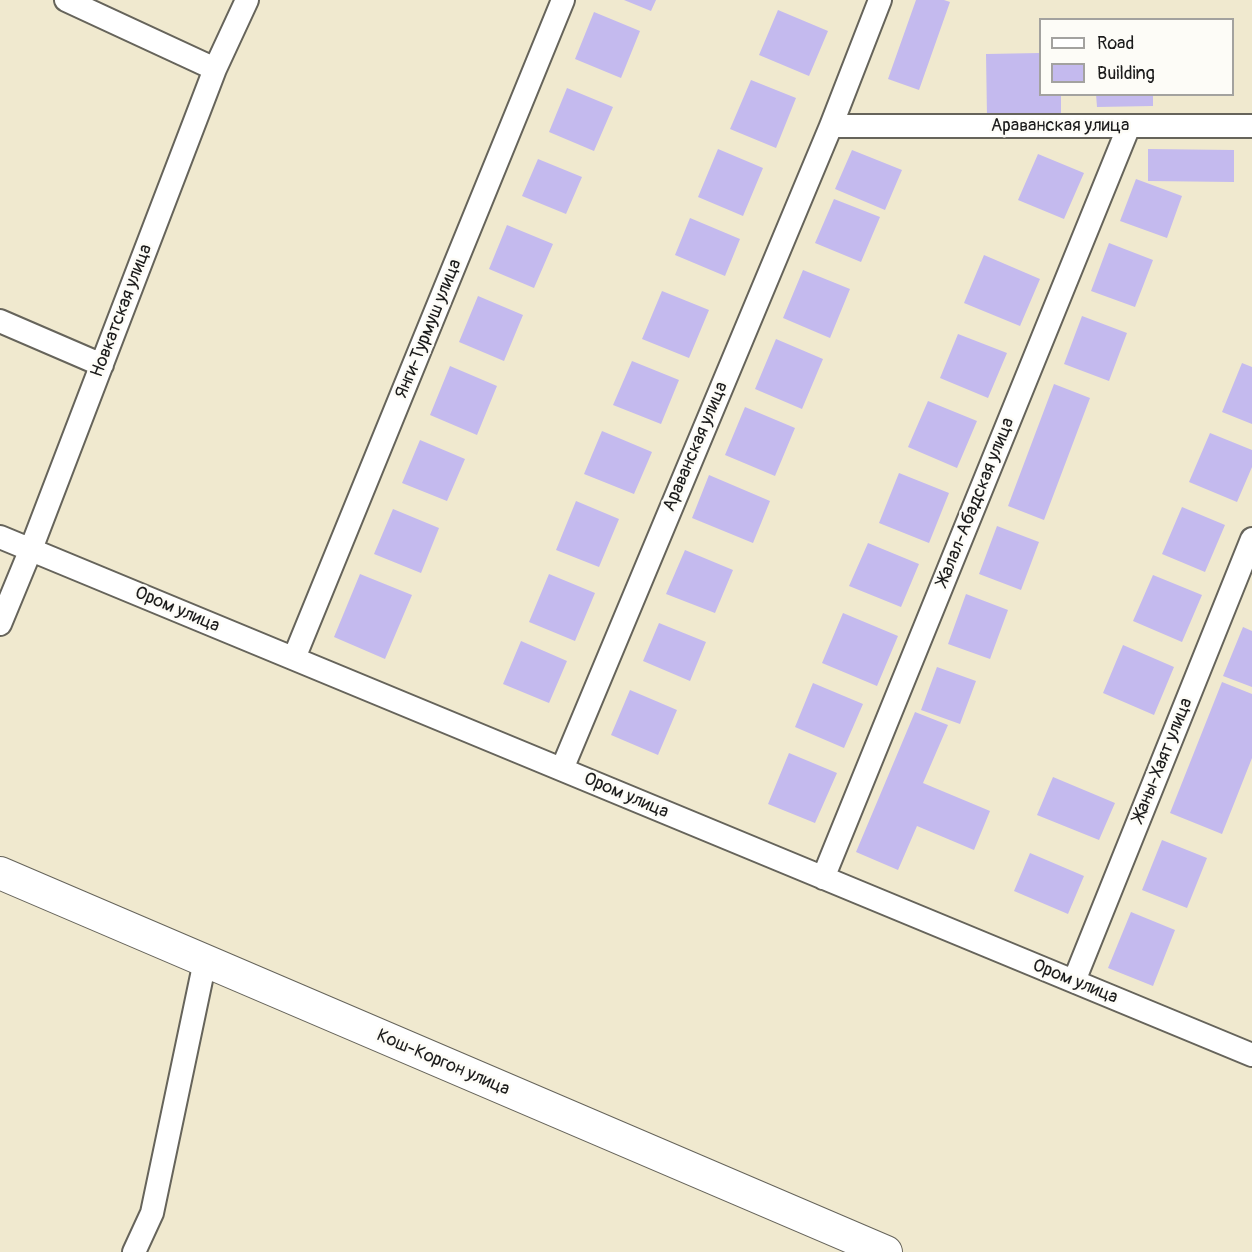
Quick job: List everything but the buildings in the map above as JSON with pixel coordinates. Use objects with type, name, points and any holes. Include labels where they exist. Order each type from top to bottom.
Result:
[{"type":"street","points":[[66,0],[215,69]]},
{"type":"street","name":"Новкатская улица","points":[[0,624],[31,549],[215,69],[246,0]]},
{"type":"street","name":"Янги-Турмуш улица","points":[[294,658],[563,0]]},
{"type":"street","name":"Араванская улица","points":[[562,769],[831,126],[880,0]]},
{"type":"street","name":"Араванская улица","points":[[831,126],[1252,126]]},
{"type":"street","name":"Жалал-Абадская улица","points":[[823,878],[1129,126]]},
{"type":"street","points":[[0,321],[102,365]]},
{"type":"street","name":"Ором улица","points":[[0,537],[1252,1055]]},
{"type":"street","name":"Жаны-Хаят улица","points":[[1074,981],[1252,539]]},
{"type":"street","name":"Кош-Коргон улица","points":[[0,873],[886,1252]]},
{"type":"street","points":[[134,1252],[152,1213],[204,961]]}]
